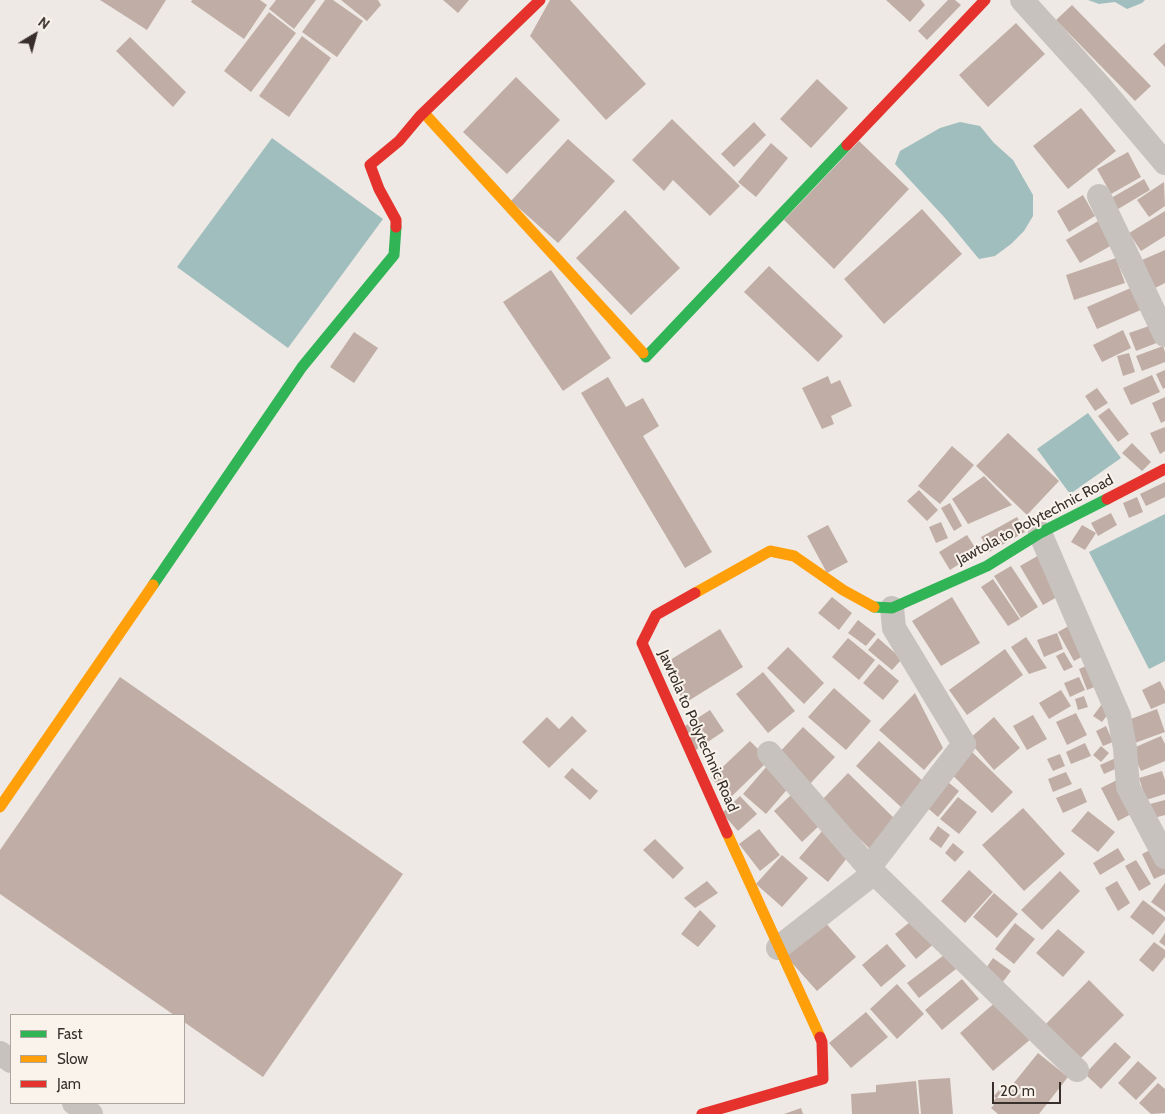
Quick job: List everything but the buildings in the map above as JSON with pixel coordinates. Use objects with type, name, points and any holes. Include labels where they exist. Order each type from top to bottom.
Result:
[{"type":"street","points":[[0,807],[302,367],[394,255],[396,220],[379,189],[370,165],[399,140],[420,116],[540,0]]},
{"type":"street","points":[[424,113],[646,357],[985,0]]},
{"type":"street","points":[[1022,0],[1099,85],[1165,163]]},
{"type":"street","points":[[1100,196],[1165,335]]},
{"type":"street","name":"Jawtola to Polytechnic Road","points":[[702,1114],[823,1079],[822,1042],[642,643],[656,614],[770,551],[794,556],[872,607],[892,608],[987,566],[1040,533],[1165,469]]},
{"type":"street","points":[[1040,533],[1119,716],[1125,748],[1128,787],[1165,857]]},
{"type":"street","points":[[778,948],[872,871],[964,744],[894,628],[892,608]]},
{"type":"street","points":[[769,752],[872,871],[1077,1070]]},
{"type":"street","points":[[76,1104],[91,1114]]},
{"type":"water","points":[[1088,0],[1145,0],[1127,9],[1115,2],[1099,4]]},
{"type":"water","points":[[960,122],[980,126],[994,143],[1013,160],[1033,195],[1033,216],[1024,231],[995,256],[979,259],[945,218],[895,164],[900,151],[940,128]]},
{"type":"water","points":[[272,138],[383,219],[288,348],[177,267]]},
{"type":"water","points":[[1088,413],[1121,458],[1070,494],[1037,449]]},
{"type":"water","points":[[1165,514],[1165,661],[1149,669],[1089,552]]},
{"type":"traffic: fast","points":[[643,353],[646,357],[847,145]]},
{"type":"traffic: fast","points":[[153,585],[302,367],[394,255],[396,227]]},
{"type":"traffic: fast","points":[[874,607],[892,608],[987,566],[1040,533],[1107,499]]},
{"type":"traffic: slow","points":[[424,113],[643,353]]},
{"type":"traffic: slow","points":[[695,593],[770,551],[794,556],[843,590],[874,607]]},
{"type":"traffic: slow","points":[[0,807],[153,585]]},
{"type":"traffic: slow","points":[[727,833],[820,1037]]},
{"type":"traffic: jam","points":[[396,227],[396,220],[379,189],[370,165],[399,141],[420,116],[540,0]]},
{"type":"traffic: jam","points":[[847,145],[985,0]]},
{"type":"traffic: jam","points":[[1107,499],[1165,469]]},
{"type":"traffic: jam","points":[[695,593],[656,615],[642,643],[727,833]]},
{"type":"traffic: jam","points":[[702,1114],[823,1079],[822,1042],[820,1037]]}]
